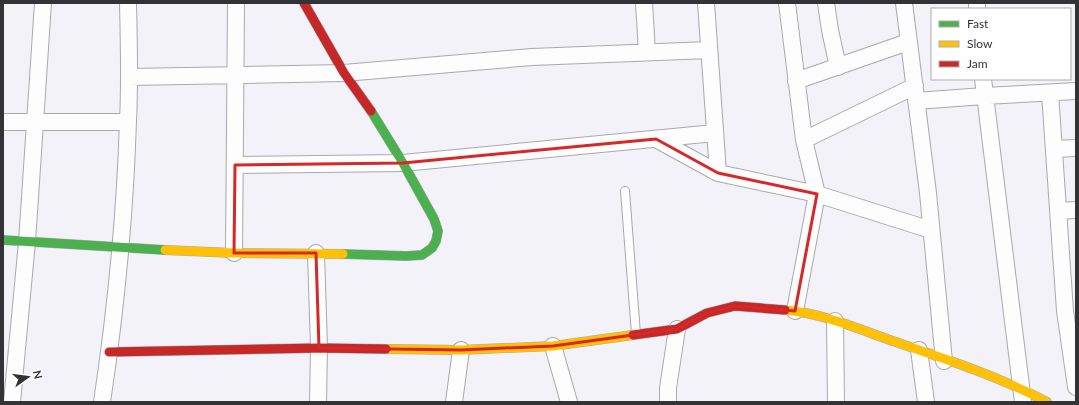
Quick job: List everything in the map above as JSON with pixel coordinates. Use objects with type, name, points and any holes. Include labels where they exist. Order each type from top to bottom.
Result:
[{"type":"street","points":[[12,402],[27,242],[43,3]]},
{"type":"street","points":[[102,402],[120,248],[128,122],[128,3]]},
{"type":"street","points":[[234,253],[236,3]]},
{"type":"street","points":[[3,240],[120,248],[234,253],[316,253],[406,256],[422,255],[432,248],[436,241],[438,231],[434,219],[403,163],[362,97],[344,73],[304,3]]},
{"type":"street","points":[[644,3],[647,52]]},
{"type":"street","points":[[706,3],[718,173]]},
{"type":"street","points":[[787,3],[804,140],[817,194],[795,311]]},
{"type":"street","points":[[826,3],[838,67]]},
{"type":"street","points":[[904,3],[931,230],[944,361]]},
{"type":"street","points":[[796,81],[908,42]]},
{"type":"street","points":[[129,77],[344,73],[532,57],[709,50]]},
{"type":"street","points":[[983,80],[1022,395]]},
{"type":"street","points":[[804,140],[915,94],[984,96],[1076,91]]},
{"type":"street","points":[[1050,92],[1058,211],[1069,268],[1070,310],[1076,387]]},
{"type":"street","points":[[3,122],[128,122]]},
{"type":"street","points":[[235,165],[403,163],[715,133]]},
{"type":"street","points":[[656,139],[718,173],[817,194],[931,230]]},
{"type":"street","points":[[1054,149],[1076,148]]},
{"type":"street","points":[[1058,211],[1076,210]]},
{"type":"street","points":[[316,253],[319,348],[318,402]]},
{"type":"street","points":[[109,352],[319,348],[461,350],[553,346],[676,329],[707,313],[736,306],[795,311],[835,321],[919,350],[1022,395],[1047,402]]},
{"type":"street","points":[[835,321],[836,402]]},
{"type":"street","points":[[668,402],[668,388],[676,329]]},
{"type":"street","points":[[553,346],[568,402]]},
{"type":"street","points":[[454,402],[461,350]]},
{"type":"street","points":[[919,350],[926,402]]},
{"type":"lane","points":[[625,191],[636,334]]},
{"type":"highlighted area","points":[[656,139],[718,173],[817,194],[795,311],[735,306],[707,313],[677,329],[553,346],[461,350],[319,348],[316,253],[234,253],[235,165],[403,163]]},
{"type":"traffic: fast","points":[[343,254],[406,256],[422,255],[432,248],[436,241],[438,231],[434,219],[403,163],[371,111]]},
{"type":"traffic: fast","points":[[3,240],[165,250]]},
{"type":"traffic: slow","points":[[165,250],[234,253],[343,254]]},
{"type":"traffic: slow","points":[[785,310],[812,314],[851,326],[970,368],[1047,402]]},
{"type":"traffic: slow","points":[[386,349],[461,350],[553,346],[633,335]]},
{"type":"traffic: jam","points":[[304,3],[344,73],[371,111]]},
{"type":"traffic: jam","points":[[633,335],[677,329],[707,313],[735,306],[785,310]]},
{"type":"traffic: jam","points":[[109,352],[319,348],[386,349]]}]
